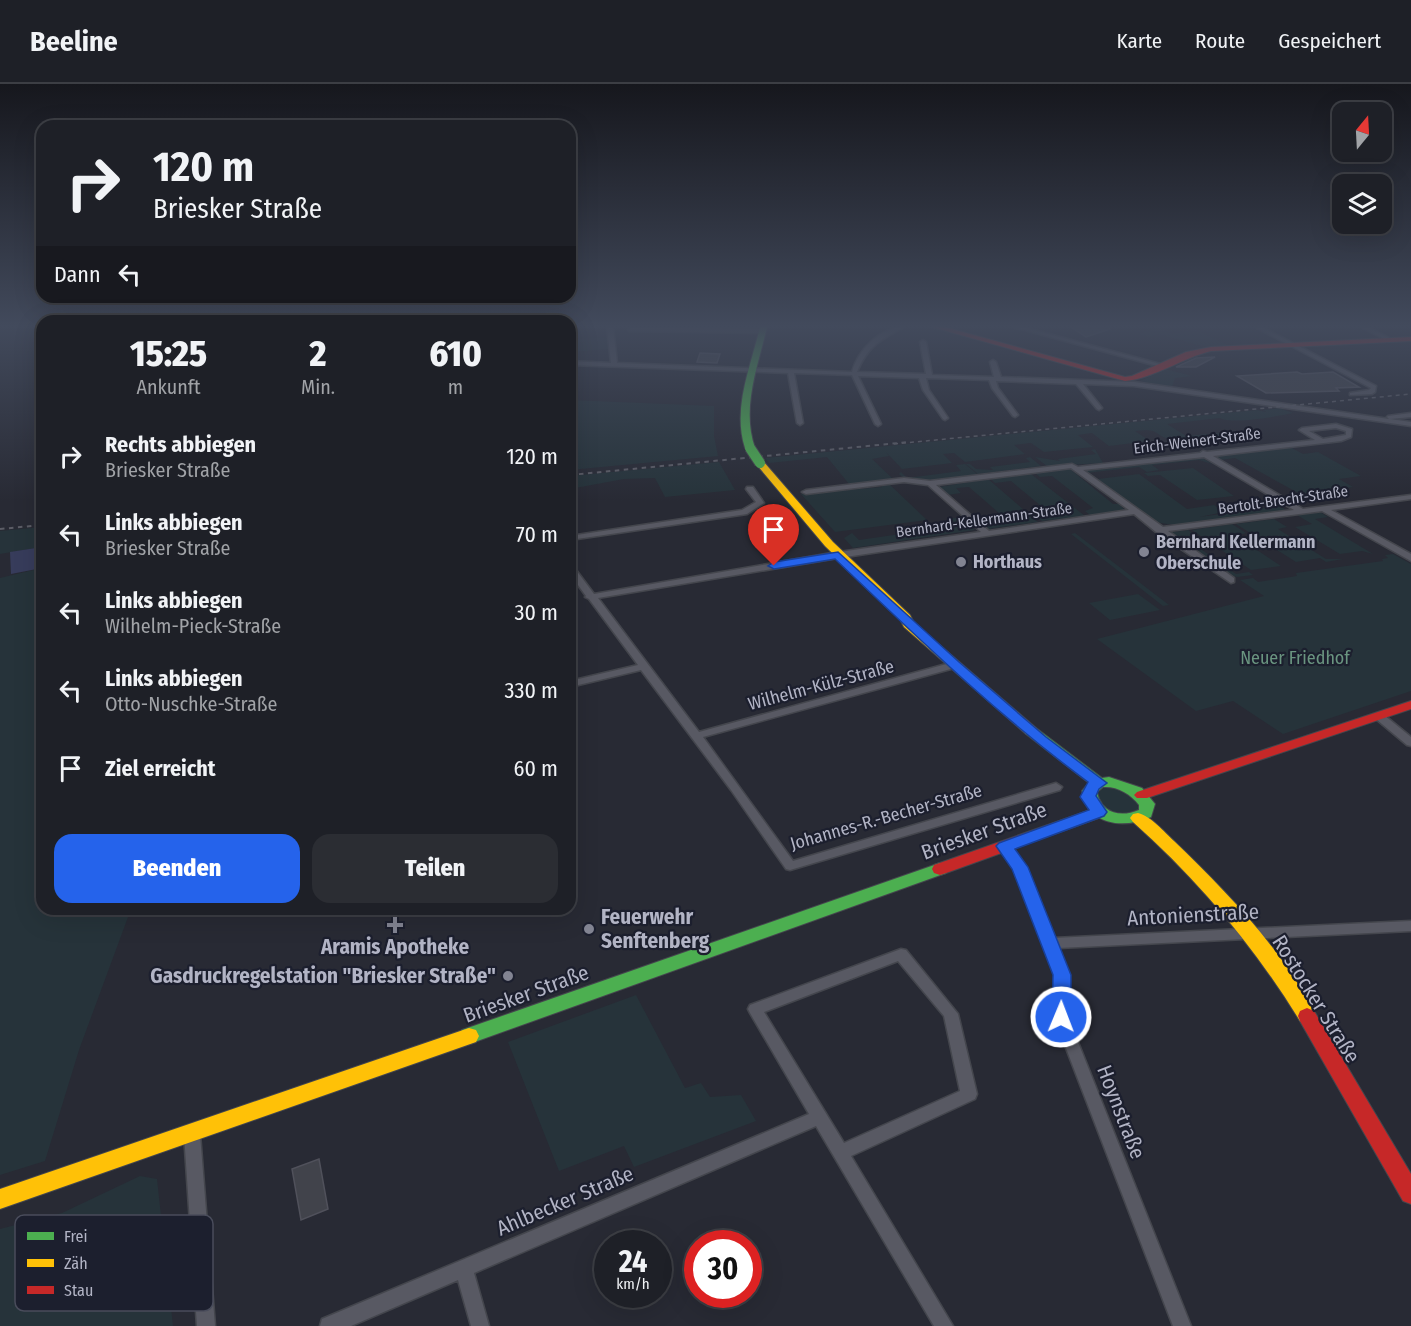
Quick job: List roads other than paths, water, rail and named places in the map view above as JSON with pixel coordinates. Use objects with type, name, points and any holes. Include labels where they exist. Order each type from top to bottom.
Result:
[{"type":"main road","points":[[751,385],[743,428],[750,448],[760,464],[838,555],[906,618],[908,624],[954,665],[1041,740],[1099,783]]},
{"type":"main road","points":[[1142,795],[1411,705]]},
{"type":"main road","points":[[1099,783],[1124,785],[1142,795],[1147,808],[1138,818],[1121,820],[1099,812],[1088,797],[1093,786],[1099,783]]},
{"type":"main road","name":"Briesker Straße","points":[[0,1199],[192,1134],[1099,812]]},
{"type":"main road","name":"Rostocker Straße","points":[[1138,818],[1194,869],[1250,933],[1284,980],[1380,1148],[1411,1194]]},
{"type":"street","points":[[793,385],[800,423]]},
{"type":"street","points":[[861,385],[878,424]]},
{"type":"street","points":[[926,385],[926,390],[945,418]]},
{"type":"street","points":[[994,385],[994,388],[1015,416]]},
{"type":"street","points":[[1080,385],[1099,408]]},
{"type":"street","points":[[1156,385],[1411,424]]},
{"type":"street","points":[[1352,393],[1372,392],[1374,387],[1370,385]]},
{"type":"street","points":[[1374,419],[1411,415]]},
{"type":"street","name":"Erich-Weinert-Straße","points":[[807,492],[904,480],[930,483],[1322,441],[1347,437],[1350,430],[1336,426],[1302,429],[1322,441]]},
{"type":"street","points":[[1203,453],[1301,511]]},
{"type":"street","points":[[1074,468],[1231,580]]},
{"type":"street","points":[[930,483],[987,533]]},
{"type":"street","points":[[576,537],[744,512],[760,504],[750,489]]},
{"type":"street","name":"Bertolt-Brecht-Straße","points":[[1159,530],[1411,497]]},
{"type":"street","points":[[1322,508],[1411,558]]},
{"type":"street","name":"Bernhard-Kellermann-Straße","points":[[590,597],[838,555],[1135,512]]},
{"type":"street","name":"Johannes-R.-Becher-Straße","points":[[576,578],[644,666],[790,866],[1056,787]]},
{"type":"street","name":"Wilhelm-Külz-Straße","points":[[696,736],[954,665]]},
{"type":"street","points":[[576,682],[644,666]]},
{"type":"street","points":[[1380,717],[1411,743]]},
{"type":"street","name":"Hoynstraße","points":[[1004,846],[1020,867],[1062,975],[1061,1017],[1182,1326]]},
{"type":"street","name":"Antonienstraße","points":[[1048,943],[1411,926]]},
{"type":"street","points":[[840,1153],[969,1094],[951,1014],[901,954],[755,1009],[840,1153],[945,1326]]},
{"type":"street","name":"Ahlbecker Straße","points":[[329,1326],[819,1117]]},
{"type":"street","points":[[192,1134],[198,1215]]},
{"type":"street","points":[[464,1269],[480,1326]]},
{"type":"street","points":[[205,1311],[206,1326]]},
{"type":"water","points":[[36,548],[36,569],[11,574],[10,552]]},
{"type":"railway","points":[[894,444],[1411,394]]},
{"type":"railway","points":[[576,474],[909,442]]},
{"type":"railway","points":[[0,529],[36,526]]},
{"type":"place","name":"Bernhard Kellermann Oberschule","points":[[1144,552]]},
{"type":"place","name":"Horthaus","points":[[961,562]]},
{"type":"place","name":"Aramis Apotheke","points":[[395,925]]},
{"type":"place","name":"Feuerwehr Senftenberg","points":[[589,929]]},
{"type":"place","name":"Gasdruckregelstation \"Briesker Straße\"","points":[[508,976]]},
{"type":"park label","name":"Neuer Friedhof","points":[[1295,658]]}]
